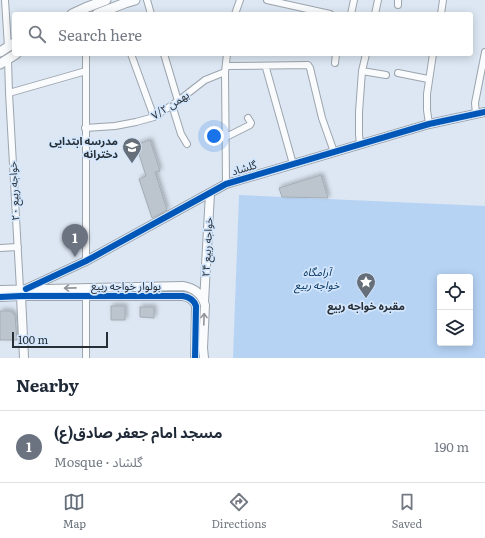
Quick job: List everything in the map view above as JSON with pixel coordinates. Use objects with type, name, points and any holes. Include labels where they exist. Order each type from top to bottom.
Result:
[{"type":"main road","points":[[74,12],[84,4],[106,0]]},
{"type":"main road","points":[[115,11],[135,0]]},
{"type":"main road","points":[[0,52],[11,45]]},
{"type":"main road","points":[[4,62],[13,56]]},
{"type":"street","points":[[5,0],[11,45]]},
{"type":"street","points":[[147,0],[150,12]]},
{"type":"street","points":[[236,12],[240,0]]},
{"type":"street","points":[[267,0],[321,12]]},
{"type":"street","points":[[351,12],[354,0]]},
{"type":"street","points":[[375,12],[378,0]]},
{"type":"street","points":[[441,12],[443,0]]},
{"type":"street","points":[[476,114],[475,103],[485,52]]},
{"type":"street","points":[[86,56],[86,262]]},
{"type":"street","points":[[132,56],[154,117]]},
{"type":"street","points":[[165,56],[178,101]]},
{"type":"street","points":[[226,184],[227,56]]},
{"type":"street","points":[[335,62],[336,56]]},
{"type":"street","points":[[360,144],[359,134],[362,72],[366,56]]},
{"type":"street","points":[[429,124],[427,94],[433,56]]},
{"type":"street","name":"خواجه ربیع ۲۰","points":[[4,62],[9,92],[22,291]]},
{"type":"street","points":[[226,69],[308,65],[322,118],[334,152]]},
{"type":"street","points":[[267,66],[266,68],[293,164]]},
{"type":"street","name":"بهمن ۷/۲","points":[[86,128],[115,126],[154,117],[205,80],[226,69]]},
{"type":"street","points":[[9,92],[86,71]]},
{"type":"street","points":[[362,72],[386,75]]},
{"type":"street","points":[[398,73],[428,79]]},
{"type":"street","points":[[172,105],[181,134],[187,144]]},
{"type":"street","name":"گلشاد","points":[[22,291],[86,262],[226,184],[429,124],[485,112]]},
{"type":"street","points":[[226,137],[250,125],[251,123],[248,118]]},
{"type":"street","name":"خواجه ربیع ۲۴","points":[[204,302],[210,193]]},
{"type":"street","points":[[0,248],[18,247]]},
{"type":"street","name":"بولوار خواجه ربیع","points":[[0,297],[22,291],[183,286],[195,290],[204,302]]},
{"type":"street","name":"بولوار خواجه ربیع","points":[[0,290],[86,296],[188,297],[196,306],[195,358]]},
{"type":"street","points":[[22,291],[24,358]]},
{"type":"street","points":[[86,296],[86,358]]},
{"type":"street","points":[[204,302],[204,358]]},
{"type":"green space","name":"آرامگاه خواجه ربیع","points":[[239,195],[485,206],[485,358],[233,358]]},
{"type":"building","points":[[150,140],[160,171],[155,172],[167,210],[152,218],[139,179],[146,176],[136,145]]},
{"type":"building","points":[[321,175],[328,198],[282,197],[279,188]]},
{"type":"building","points":[[111,306],[125,306],[125,320],[111,320]]},
{"type":"building","points":[[140,307],[154,307],[154,318],[140,317]]},
{"type":"building","points":[[0,311],[10,311],[15,315],[17,340],[0,340]]},
{"type":"cycle path","points":[[26,289],[86,261],[226,184],[429,124],[485,112]]},
{"type":"cycle path","points":[[0,297],[185,296],[193,300],[196,306],[195,358]]},
{"type":"place","name":"مدرسه ابتدایی دخترانه","points":[[132,164]]},
{"type":"place","name":"مسجد امام جعفر صادق(ع)","points":[[75,257]]},
{"type":"place","name":"مقبره خواجه ربیع","points":[[366,299]]}]
